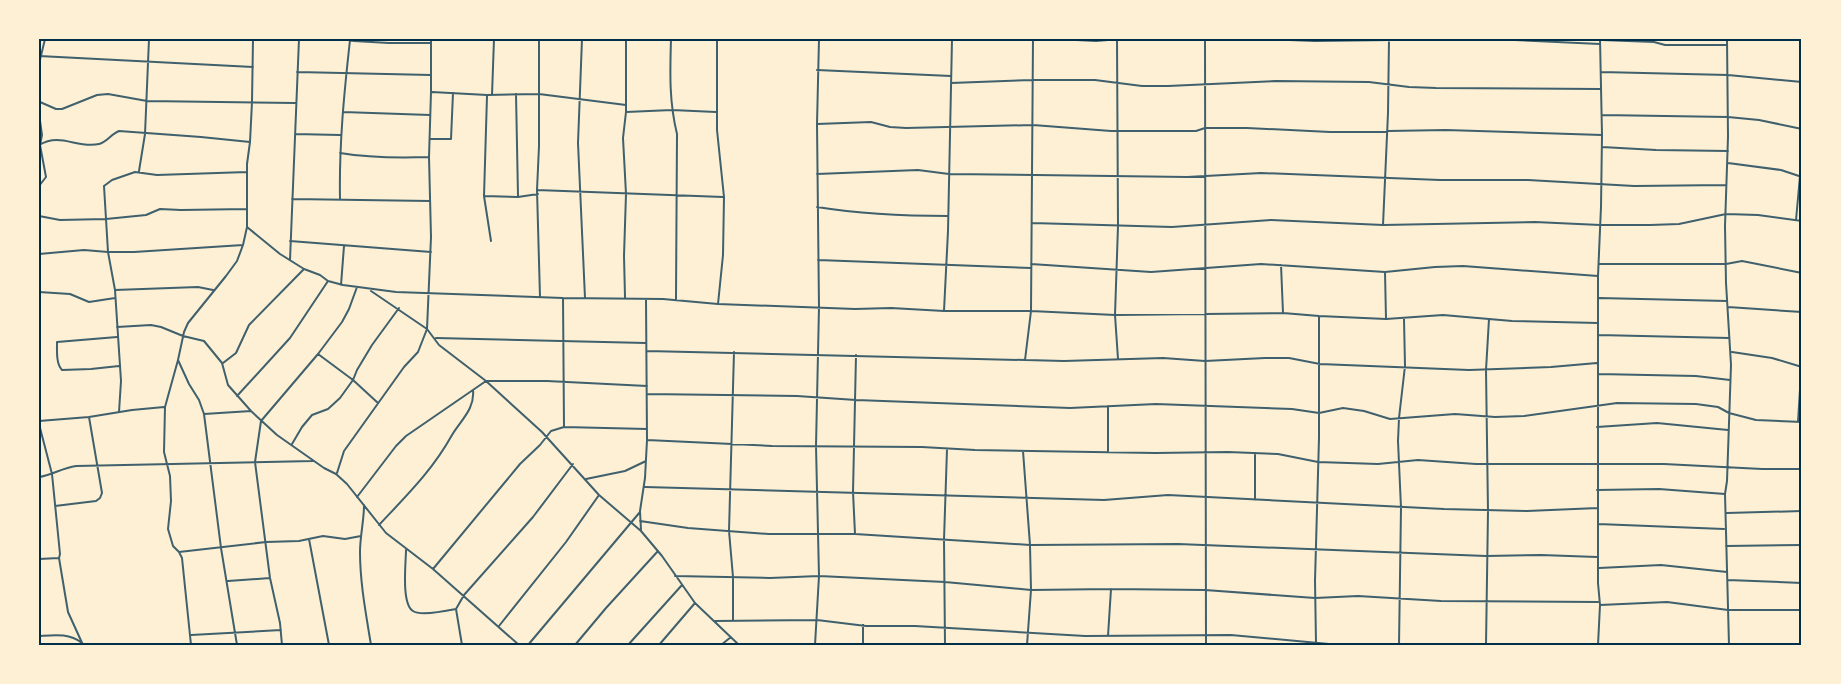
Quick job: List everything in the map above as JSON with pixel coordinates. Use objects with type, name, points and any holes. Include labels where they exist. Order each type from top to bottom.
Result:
[{"type":"street","points":[[39,64],[45,39]]},
{"type":"street","points":[[139,172],[145,134],[149,39]]},
{"type":"street","points":[[191,645],[183,564],[179,552],[169,538],[168,530],[171,501],[170,476],[164,452],[165,407],[188,323],[237,261],[243,245],[247,227],[253,39]]},
{"type":"street","points":[[290,260],[300,39],[389,43],[431,41],[432,92],[429,157],[431,252],[427,329],[418,352],[404,367],[344,451],[336,474]]},
{"type":"street","points":[[492,95],[494,39]]},
{"type":"street","points":[[539,39],[537,190],[540,297]]},
{"type":"street","points":[[582,39],[578,143],[582,190],[585,298]]},
{"type":"street","points":[[625,298],[626,194],[623,138],[626,112],[626,39]]},
{"type":"street","points":[[671,39],[672,110],[677,134],[676,299]]},
{"type":"street","points":[[717,39],[716,112],[724,197],[723,255],[718,304]]},
{"type":"street","points":[[815,645],[819,576],[816,446],[819,307],[817,70],[819,39]]},
{"type":"street","points":[[944,311],[952,39]]},
{"type":"street","points":[[1025,360],[1031,311],[1033,39]]},
{"type":"street","points":[[1056,39],[1096,41],[1118,39],[1119,177],[1115,315],[1118,359]]},
{"type":"street","points":[[1205,39],[1206,645]]},
{"type":"street","points":[[1263,39],[1314,41],[1467,39]]},
{"type":"street","points":[[1383,225],[1389,39]]},
{"type":"street","points":[[1491,39],[1600,44]]},
{"type":"street","points":[[1598,645],[1596,407],[1602,184],[1600,39],[1654,42],[1665,45],[1727,45]]},
{"type":"street","points":[[1727,39],[1726,264],[1731,352],[1725,529],[1729,645]]},
{"type":"street","points":[[340,199],[340,135],[346,74],[353,40]]},
{"type":"street","points":[[40,56],[253,67]]},
{"type":"street","points":[[817,70],[951,76]]},
{"type":"street","points":[[297,72],[431,75]]},
{"type":"street","points":[[1600,72],[1728,75],[1802,82]]},
{"type":"street","points":[[951,83],[1095,80],[1142,86],[1205,86],[1221,82],[1276,81],[1388,83],[1409,87],[1436,88],[1600,89]]},
{"type":"street","points":[[39,91],[42,135],[40,145],[46,177],[39,186]]},
{"type":"street","points":[[432,92],[487,95],[539,94],[626,105]]},
{"type":"street","points":[[430,139],[451,139],[453,92]]},
{"type":"street","points":[[40,102],[56,109],[68,107],[97,95],[108,94],[147,101],[296,103]]},
{"type":"street","points":[[516,94],[518,197]]},
{"type":"street","points":[[487,95],[484,196],[491,241]]},
{"type":"street","points":[[626,112],[672,110],[716,112]]},
{"type":"street","points":[[343,112],[430,115]]},
{"type":"street","points":[[1602,115],[1728,117],[1759,120],[1801,129],[1801,176],[1796,220]]},
{"type":"street","points":[[817,124],[871,122],[890,127],[1033,125],[1117,131],[1186,131],[1205,128],[1330,132],[1508,131],[1602,135]]},
{"type":"street","points":[[40,145],[45,141],[55,139],[99,144],[119,131],[201,136],[250,142]]},
{"type":"street","points":[[295,134],[340,135]]},
{"type":"street","points":[[1602,147],[1728,151]]},
{"type":"street","points":[[339,153],[363,157],[429,157]]},
{"type":"street","points":[[1727,163],[1763,167],[1801,176]]},
{"type":"street","points":[[817,174],[918,170],[949,174],[1205,177],[1261,173],[1472,181],[1528,180],[1634,186],[1726,185]]},
{"type":"street","points":[[119,412],[121,381],[115,290],[108,252],[104,186],[117,178],[139,172],[167,175],[247,172]]},
{"type":"street","points":[[537,190],[724,197]]},
{"type":"street","points":[[484,196],[518,197],[538,194]]},
{"type":"street","points":[[292,199],[430,201]]},
{"type":"street","points":[[817,207],[899,216],[948,216]]},
{"type":"street","points":[[39,216],[60,220],[106,219],[146,215],[160,209],[247,209]]},
{"type":"street","points":[[1032,223],[1172,227],[1271,220],[1383,225],[1535,222],[1600,225],[1679,224],[1726,214],[1802,221]]},
{"type":"street","points":[[247,227],[290,260],[328,281],[341,285],[396,292],[563,298],[676,299],[718,304],[855,309],[1031,311],[1115,315],[1283,313],[1386,319],[1443,315],[1512,321],[1598,323]]},
{"type":"street","points":[[290,241],[431,252]]},
{"type":"street","points":[[39,254],[84,250],[108,252],[243,245]]},
{"type":"street","points":[[341,285],[344,246]]},
{"type":"street","points":[[817,260],[1151,272],[1260,264],[1385,272],[1463,266],[1598,276]]},
{"type":"street","points":[[1599,264],[1726,264],[1742,261],[1802,273]]},
{"type":"street","points":[[1281,265],[1283,313]]},
{"type":"street","points":[[222,363],[236,353],[249,325],[304,269]]},
{"type":"street","points":[[1385,272],[1386,319]]},
{"type":"street","points":[[237,396],[290,338],[328,281]]},
{"type":"street","points":[[115,290],[198,286],[214,290]]},
{"type":"street","points":[[282,645],[270,578],[255,462],[261,421],[342,322],[355,297],[357,287]]},
{"type":"street","points":[[369,289],[427,329],[439,345],[486,381],[546,436],[599,495],[632,521],[658,551],[695,603],[739,645]]},
{"type":"street","points":[[39,292],[70,294],[89,302],[115,298]]},
{"type":"street","points":[[563,298],[564,427]]},
{"type":"street","points":[[1599,298],[1727,301]]},
{"type":"street","points":[[641,531],[640,511],[645,487],[647,440],[646,299]]},
{"type":"street","points":[[1728,307],[1802,312]]},
{"type":"street","points":[[291,445],[312,415],[332,406],[353,380],[372,345],[399,308]]},
{"type":"street","points":[[1316,645],[1315,549],[1320,364],[1319,316]]},
{"type":"street","points":[[1399,645],[1401,508],[1399,418],[1405,366],[1404,319]]},
{"type":"street","points":[[1486,645],[1488,319]]},
{"type":"street","points":[[117,327],[151,325],[204,342],[222,363],[228,385],[261,421],[291,445],[336,474],[347,484],[386,533],[464,595],[516,644]]},
{"type":"street","points":[[1598,334],[1729,338]]},
{"type":"street","points":[[117,337],[57,342],[57,352],[58,365],[62,370],[119,366]]},
{"type":"street","points":[[435,338],[646,343]]},
{"type":"street","points":[[647,351],[1025,360],[1162,358],[1205,361],[1289,358],[1320,364],[1486,370],[1598,363]]},
{"type":"street","points":[[733,621],[733,577],[729,531],[734,352]]},
{"type":"street","points":[[1731,352],[1766,357],[1801,367]]},
{"type":"street","points":[[318,354],[353,380],[378,403]]},
{"type":"street","points":[[855,534],[853,492],[856,355]]},
{"type":"street","points":[[647,394],[817,397],[1070,408],[1156,404],[1292,409],[1319,413],[1343,408],[1364,411],[1390,419],[1455,414],[1495,417],[1524,416],[1617,403],[1718,407],[1729,413],[1768,421],[1800,422],[1802,357]]},
{"type":"street","points":[[178,360],[197,395],[204,414],[221,548],[237,645]]},
{"type":"street","points":[[1598,374],[1696,376],[1730,380]]},
{"type":"street","points":[[357,497],[406,436],[486,381],[647,386]]},
{"type":"street","points":[[379,525],[436,463],[469,411],[473,402],[472,390]]},
{"type":"street","points":[[1108,406],[1108,451]]},
{"type":"street","points":[[84,645],[68,612],[59,558],[52,474],[39,422],[165,407]]},
{"type":"street","points":[[204,414],[251,411]]},
{"type":"street","points":[[55,506],[96,501],[102,493],[89,417]]},
{"type":"street","points":[[1597,427],[1657,423],[1728,430]]},
{"type":"street","points":[[433,569],[512,471],[540,445],[551,431],[564,427],[647,429]]},
{"type":"street","points":[[647,440],[1023,451],[1255,453],[1278,454],[1318,462],[1378,464],[1418,460],[1486,464],[1664,464],[1802,469]]},
{"type":"street","points":[[945,645],[944,540],[947,449]]},
{"type":"street","points":[[1023,451],[1031,590],[1027,645]]},
{"type":"street","points":[[1255,453],[1255,500]]},
{"type":"street","points":[[39,477],[66,467],[98,465],[314,460]]},
{"type":"street","points":[[586,478],[625,471],[646,461]]},
{"type":"street","points":[[462,645],[456,609],[464,595],[533,517],[573,464]]},
{"type":"street","points":[[645,487],[1104,500],[1168,495],[1488,511],[1598,508]]},
{"type":"street","points":[[1598,490],[1659,489],[1725,494]]},
{"type":"street","points":[[498,627],[566,542],[599,495]]},
{"type":"street","points":[[364,505],[360,553],[362,586],[371,645]]},
{"type":"street","points":[[528,645],[640,511]]},
{"type":"street","points":[[1726,514],[1802,512]]},
{"type":"street","points":[[640,521],[688,528],[769,534],[855,534],[1030,545],[1205,545],[1486,556],[1597,557]]},
{"type":"street","points":[[1598,524],[1725,529]]},
{"type":"street","points":[[179,552],[266,542],[323,537],[345,539],[361,536]]},
{"type":"street","points":[[309,539],[328,645]]},
{"type":"street","points":[[1726,546],[1802,545]]},
{"type":"street","points":[[406,549],[406,597],[411,610],[433,612],[456,609]]},
{"type":"street","points":[[575,645],[658,551]]},
{"type":"street","points":[[39,559],[59,558]]},
{"type":"street","points":[[1598,568],[1661,565],[1727,572]]},
{"type":"street","points":[[675,576],[819,576],[945,582],[1031,590],[1205,590],[1315,598],[1358,596],[1441,601],[1667,603],[1728,610],[1802,610]]},
{"type":"street","points":[[227,581],[270,578]]},
{"type":"street","points":[[1728,580],[1802,583]]},
{"type":"street","points":[[628,645],[682,585]]},
{"type":"street","points":[[1108,636],[1111,589]]},
{"type":"street","points":[[659,645],[695,603]]},
{"type":"street","points":[[715,621],[817,620],[863,625],[1027,634],[1254,637],[1316,645],[1340,645]]},
{"type":"street","points":[[863,625],[863,645]]},
{"type":"street","points":[[191,635],[281,630]]},
{"type":"street","points":[[39,636],[64,635],[84,645]]},
{"type":"street","points":[[721,645],[731,637]]}]
